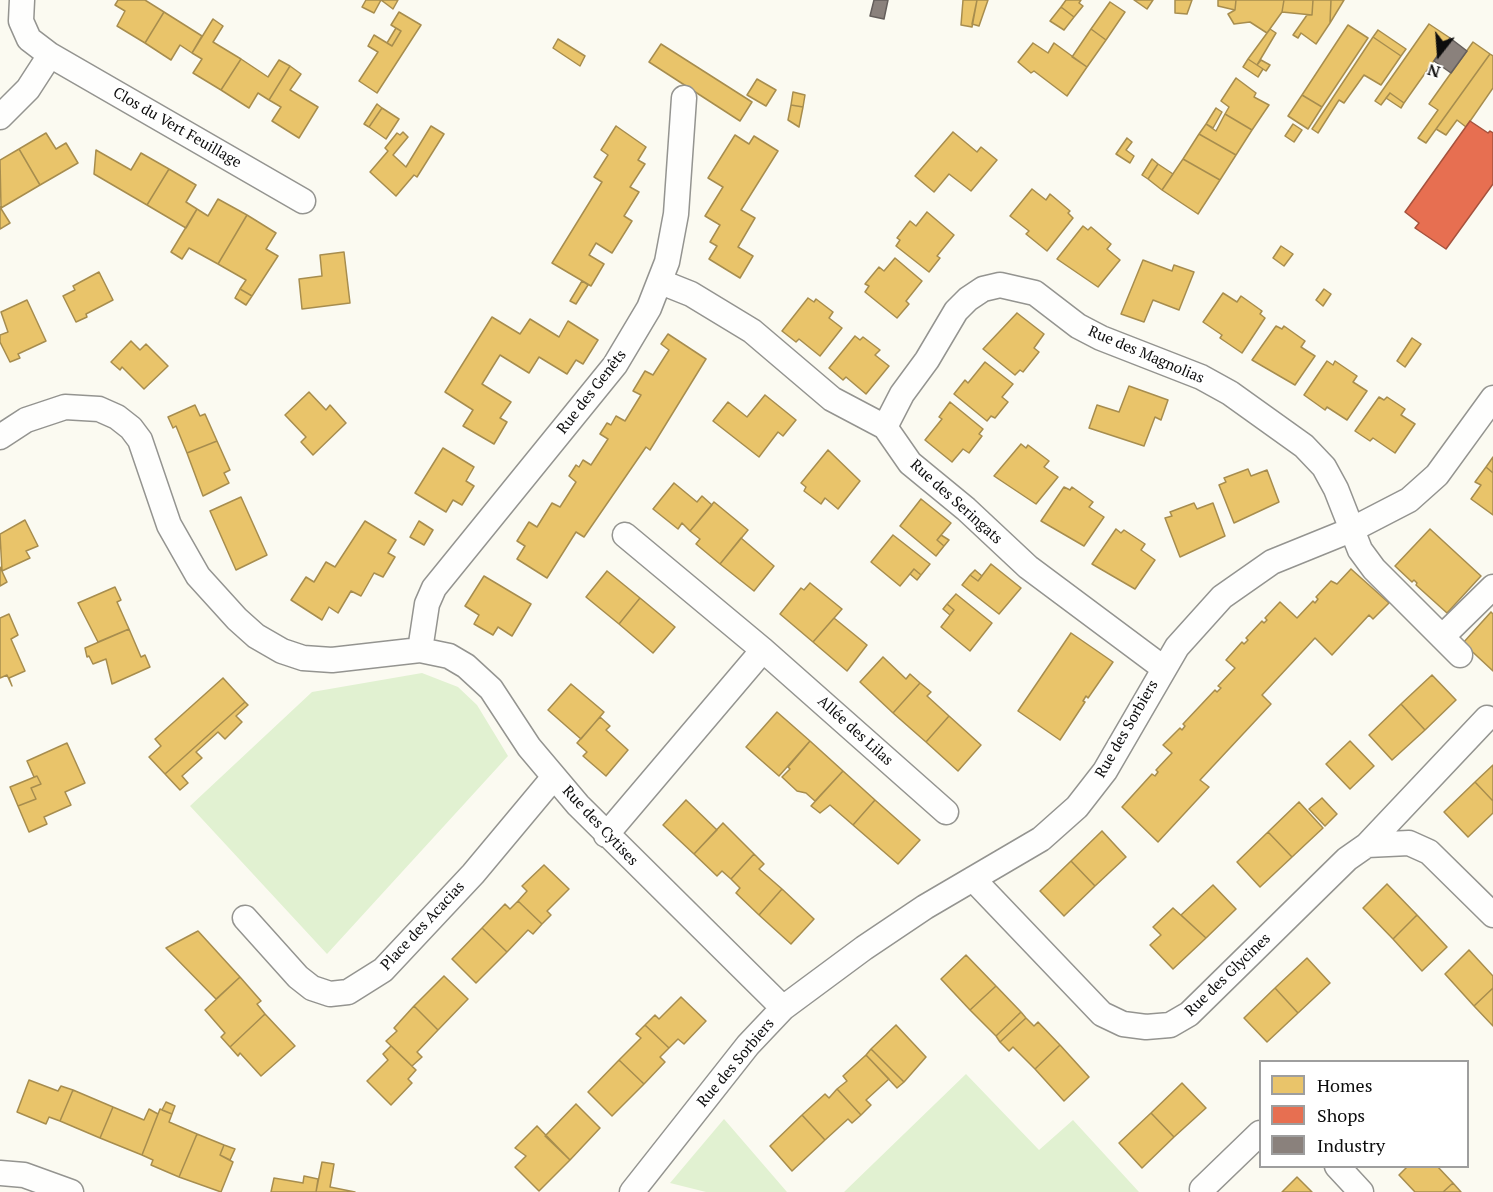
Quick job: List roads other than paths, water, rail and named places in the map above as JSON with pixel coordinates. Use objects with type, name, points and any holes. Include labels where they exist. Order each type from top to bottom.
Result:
[{"type":"street","name":"Clos du Vert Feuillage","points":[[22,0],[21,21],[30,39],[50,55],[303,201]]},
{"type":"street","points":[[0,117],[28,89],[50,55]]},
{"type":"street","name":"Rue des Genêts","points":[[420,650],[427,604],[434,588],[615,365],[633,339],[661,282],[676,214],[684,98]]},
{"type":"street","name":"Rue des Seringats","points":[[661,282],[691,294],[743,326],[832,399],[885,427],[910,463],[966,509],[1028,567],[1162,667]]},
{"type":"street","name":"Rue des Magnolias","points":[[885,427],[902,394],[927,360],[956,311],[983,289],[1000,285],[1035,292],[1078,326],[1101,338],[1201,377],[1268,418],[1304,446],[1324,467],[1336,489],[1351,530],[1374,569],[1460,655]]},
{"type":"street","name":"Rue des Sorbiers","points":[[632,1192],[748,1045],[783,1008],[864,948],[1041,838],[1077,807],[1105,771],[1162,667],[1193,627],[1222,597],[1272,562],[1390,512],[1424,488],[1448,462],[1493,398]]},
{"type":"street","points":[[0,437],[26,420],[65,407],[99,409],[117,417],[131,428],[140,440],[169,525],[198,576],[228,611],[256,636],[282,651],[303,658],[332,660],[420,650]]},
{"type":"street","name":"Allée des Lilas","points":[[625,535],[764,650],[946,812]]},
{"type":"street","points":[[1442,637],[1493,587]]},
{"type":"street","name":"Rue des Cytises","points":[[420,650],[449,657],[480,678],[554,777],[606,835],[783,1008]]},
{"type":"street","points":[[606,835],[764,650]]},
{"type":"street","name":"Rue des Glycines","points":[[973,879],[1102,1014],[1123,1024],[1146,1027],[1170,1025],[1189,1014],[1347,859],[1367,845],[1487,718]]},
{"type":"street","name":"Place des Acacias","points":[[245,918],[298,977],[312,988],[330,994],[348,992],[383,970],[472,873],[554,777]]},
{"type":"street","points":[[1367,845],[1409,843],[1430,852],[1493,915]]},
{"type":"street","points":[[1202,1189],[1259,1134]]},
{"type":"street","points":[[1338,1168],[1361,1192]]},
{"type":"street","points":[[0,1173],[24,1175],[71,1192]]}]
